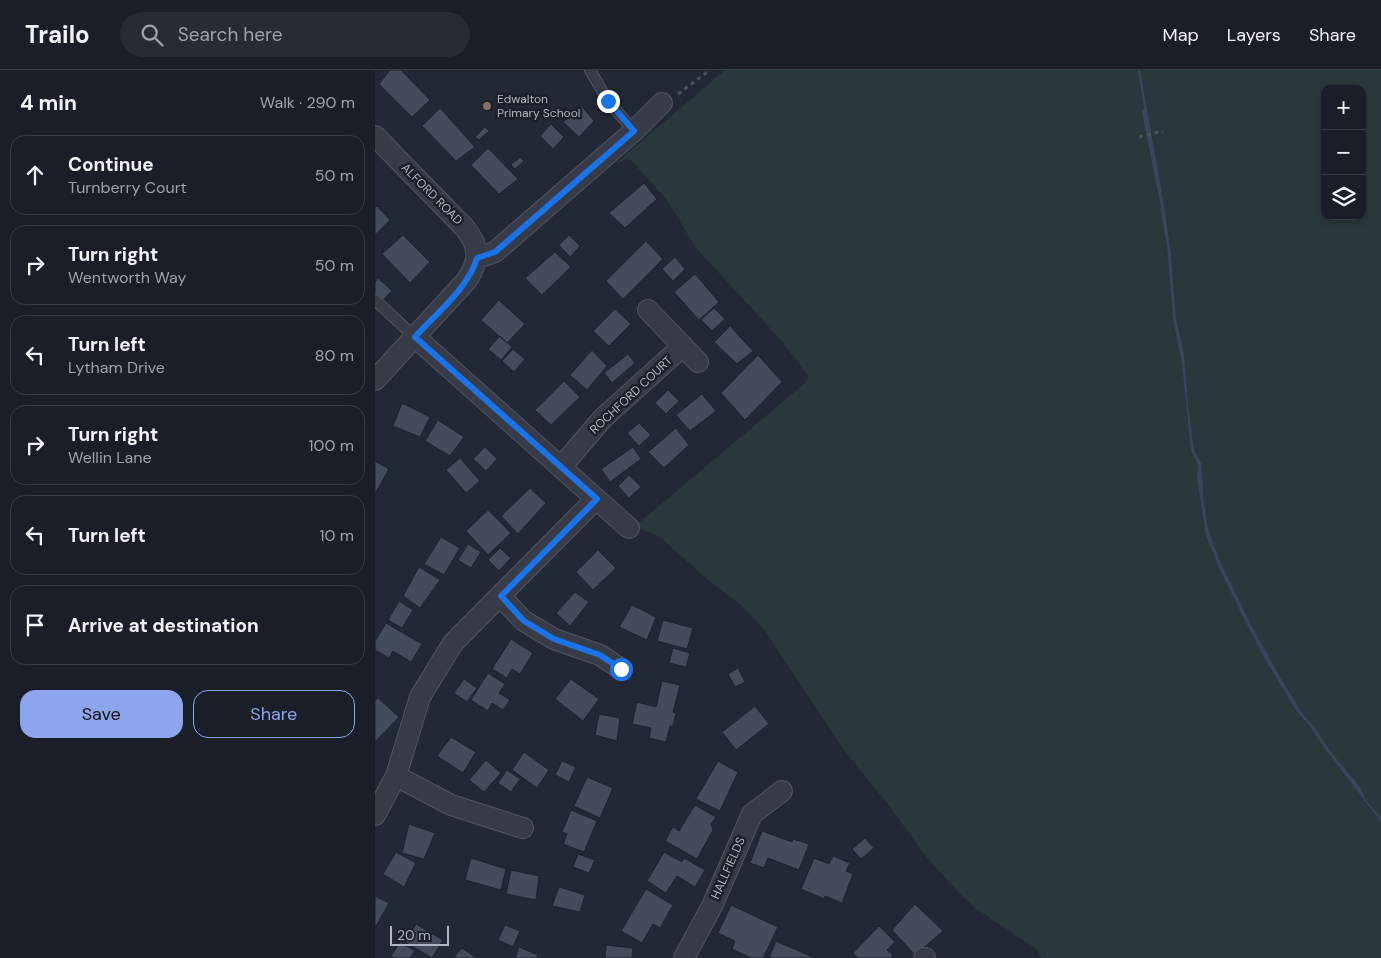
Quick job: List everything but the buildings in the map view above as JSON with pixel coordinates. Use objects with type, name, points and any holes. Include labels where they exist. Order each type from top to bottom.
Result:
[{"type":"street","points":[[375,380],[467,280],[474,269],[477,258],[495,252],[634,131],[662,103]]},
{"type":"street","name":"ALFORD ROAD","points":[[375,136],[468,231],[476,246],[477,258]]},
{"type":"street","name":"ROCHFORD COURT","points":[[648,310],[698,362]]},
{"type":"street","points":[[415,337],[629,528]]},
{"type":"street","name":"ROCHFORD COURT","points":[[561,467],[603,418],[683,346]]},
{"type":"street","points":[[375,815],[396,776],[420,696],[453,643],[597,499]]},
{"type":"street","points":[[501,596],[524,621],[546,635],[600,655],[621,669]]},
{"type":"street","points":[[396,776],[451,805],[523,828]]},
{"type":"street","name":"HALLFIELDS","points":[[686,957],[712,906],[752,814],[782,791]]},
{"type":"lane","points":[[590,70],[608,101],[634,131]]},
{"type":"lane","points":[[375,300],[415,337]]},
{"type":"path","points":[[662,103],[710,70]]},
{"type":"path","points":[[1139,136],[1163,131]]},
{"type":"shaded area","points":[[725,70],[1381,70],[1381,958],[1042,958],[1035,948],[975,908],[958,892],[924,854],[890,807],[844,750],[763,628],[742,606],[702,575],[660,537],[635,526],[804,384],[809,377],[781,340],[696,248],[667,200],[629,158],[615,164]]},
{"type":"water","points":[[1138,70],[1140,70],[1164,205],[1171,255],[1176,318],[1184,355],[1194,450],[1201,463],[1208,528],[1218,557],[1251,625],[1283,682],[1302,713],[1360,787],[1365,799],[1381,818],[1381,822],[1310,726],[1297,712],[1266,661],[1244,619],[1220,570],[1206,535],[1197,478],[1198,465],[1191,450],[1182,364],[1173,319],[1167,244],[1142,112],[1144,108]]},
{"type":"place","name":"Edwalton Primary School","points":[[487,106]]},
{"type":"route","points":[[608,101],[634,131],[495,252],[477,258],[474,269],[467,280],[415,337],[597,499],[501,596],[524,621],[554,639],[600,655],[621,669]]}]
